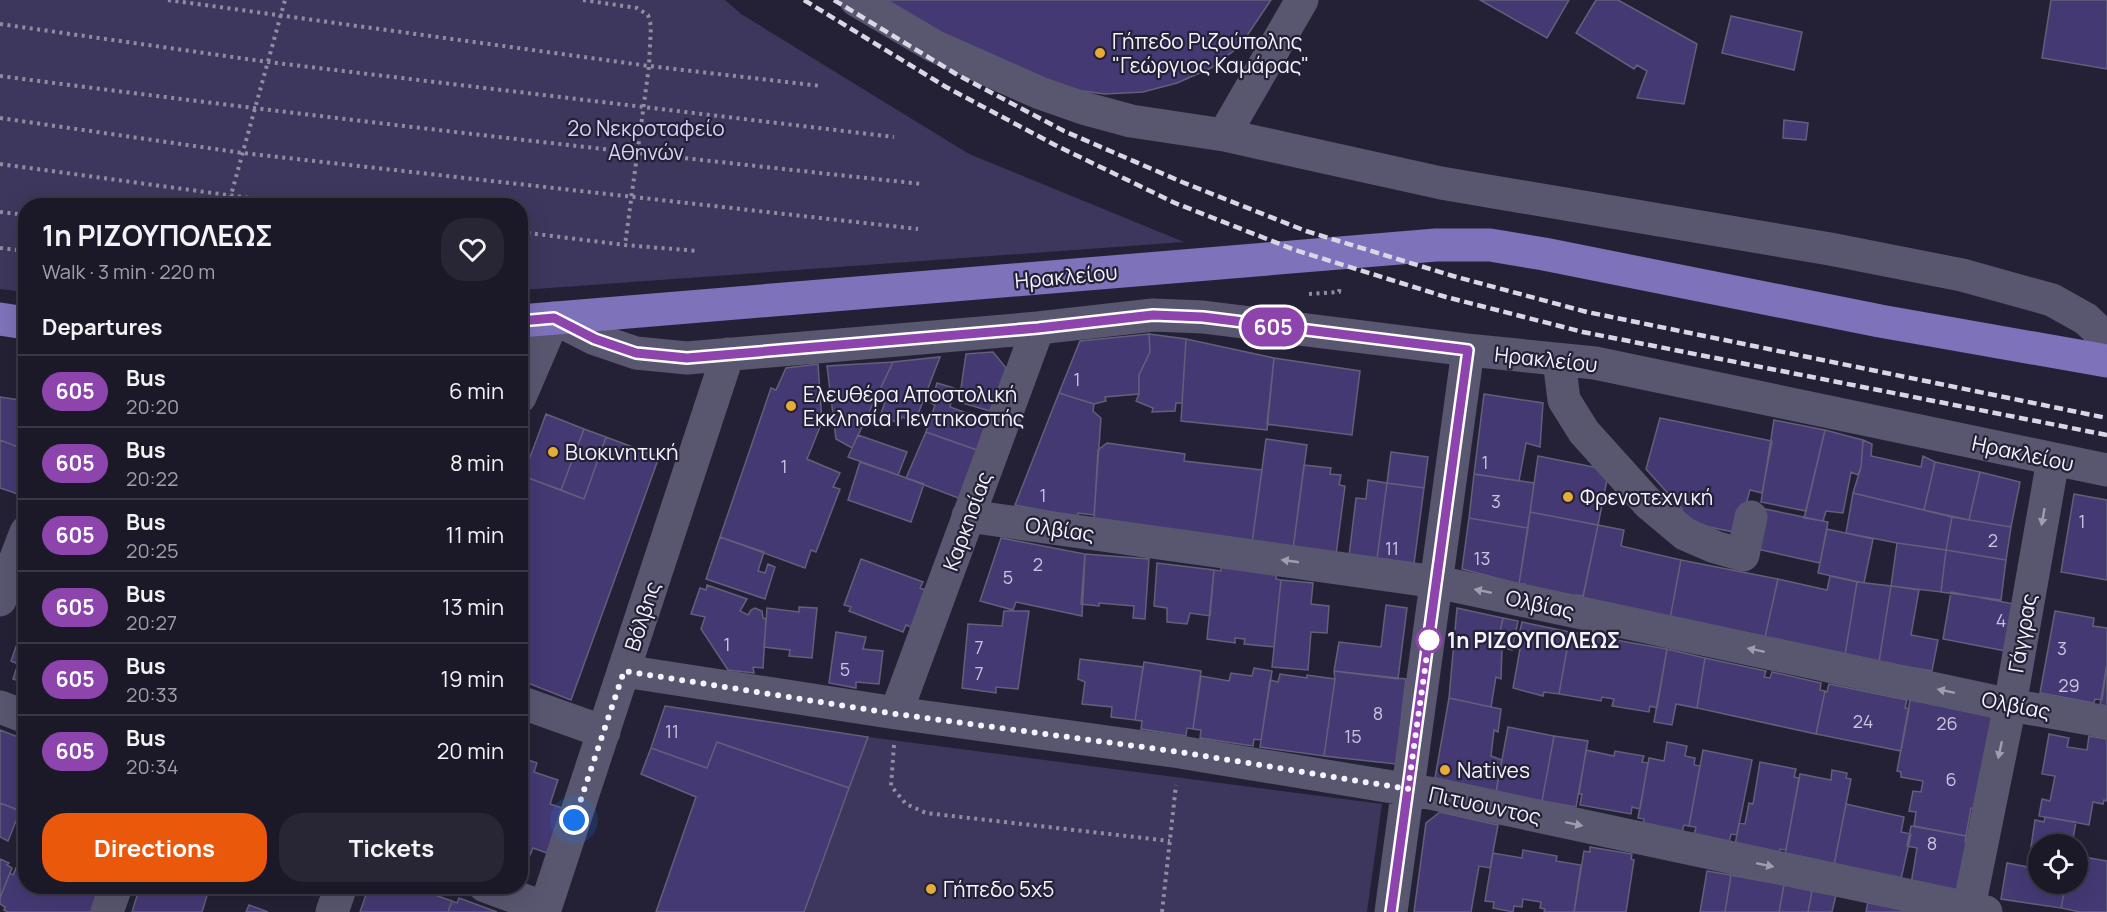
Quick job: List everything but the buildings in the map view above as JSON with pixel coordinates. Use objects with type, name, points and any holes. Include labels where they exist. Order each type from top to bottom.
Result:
[{"type":"main road","name":"Ηρακλείου","points":[[528,320],[1436,245],[1490,245],[1880,321],[2107,362]]},
{"type":"main road","points":[[0,319],[18,322]]},
{"type":"street","points":[[856,0],[934,46],[1040,93],[1083,108],[1131,121],[1224,135],[1441,183],[1807,245],[1962,275],[2052,300],[2086,319],[2107,339]]},
{"type":"street","points":[[1224,135],[1302,0]]},
{"type":"street","name":"Ηρακλείου","points":[[554,318],[595,339],[636,353],[687,358],[1038,328],[1153,315],[1203,317],[1468,350],[1595,363],[2107,470]]},
{"type":"street","points":[[528,378],[554,318]]},
{"type":"street","name":"Καρκησίας","points":[[896,714],[1038,328]]},
{"type":"street","points":[[1391,912],[1468,350]]},
{"type":"street","name":"Βόλβης","points":[[544,910],[728,354]]},
{"type":"street","points":[[1559,360],[1564,400],[1584,432],[1648,503],[1685,534],[1715,547],[1743,555],[1751,517]]},
{"type":"street","name":"Γάγγρας","points":[[1974,911],[2053,460]]},
{"type":"street","name":"Ολβίας","points":[[969,516],[1437,582],[2010,705],[2107,722]]},
{"type":"street","points":[[0,600],[18,553]]},
{"type":"street","name":"Πιτυουντος","points":[[624,671],[896,714],[1180,752],[1408,789],[1974,911]]},
{"type":"street","points":[[528,705],[604,732]]},
{"type":"street","points":[[0,707],[18,714]]},
{"type":"street","points":[[107,912],[113,894]]},
{"type":"street","points":[[332,912],[338,894]]},
{"type":"street","points":[[505,894],[544,910]]},
{"type":"path","points":[[168,0],[649,66],[821,86]]},
{"type":"path","points":[[231,196],[285,0]]},
{"type":"path","points":[[583,0],[638,8],[648,15],[651,26],[649,66],[625,245]]},
{"type":"path","points":[[0,24],[268,62],[894,137]]},
{"type":"path","points":[[0,76],[637,154],[922,184]]},
{"type":"path","points":[[0,118],[243,153],[918,229]]},
{"type":"path","points":[[0,164],[246,198]]},
{"type":"path","points":[[0,212],[18,214]]},
{"type":"path","points":[[528,233],[698,251]]},
{"type":"path","points":[[0,248],[18,250]]},
{"type":"path","points":[[896,714],[891,786],[906,804],[926,813],[960,818],[1170,841]]},
{"type":"path","points":[[1162,912],[1180,752]]},
{"type":"green space","name":"2ο Νεκροταφείο Αθηνών","points":[[0,0],[725,0],[741,14],[969,154],[1184,242],[528,289],[528,198],[18,198],[18,291],[0,289]]},
{"type":"green space","points":[[868,737],[1382,804],[1367,912],[804,912]]},
{"type":"railway","points":[[804,0],[946,87],[1055,145],[1175,203],[1295,250],[1446,297],[1583,332],[2107,435]]},
{"type":"railway","points":[[834,0],[956,74],[1064,131],[1182,182],[1306,231],[1453,276],[1587,312],[2107,418]]},
{"type":"bus line","name":"605","points":[[528,320],[554,318],[595,339],[636,353],[687,358],[1038,328],[1153,315],[1203,317],[1468,350],[1391,912]]},
{"type":"place","name":"Γήπεδο Ριζούπολης \"Γεώργιος Καμάρας\"","points":[[1100,53]]},
{"type":"place","name":"Ελευθέρα Αποστολική Εκκλησία Πεντηκοστής","points":[[791,406]]},
{"type":"place","name":"Βιοκινητική","points":[[553,452]]},
{"type":"place","name":"Φρενοτεχνική","points":[[1568,497]]},
{"type":"place","name":"1η ΡΙΖΟΥΠΟΛΕΩΣ","points":[[1429,640]]},
{"type":"place","name":"Natives","points":[[1445,770]]},
{"type":"place","name":"Γήπεδο 5x5","points":[[931,889]]},
{"type":"route","points":[[574,820],[624,671],[896,714],[1180,752],[1408,789],[1429,640]]}]
